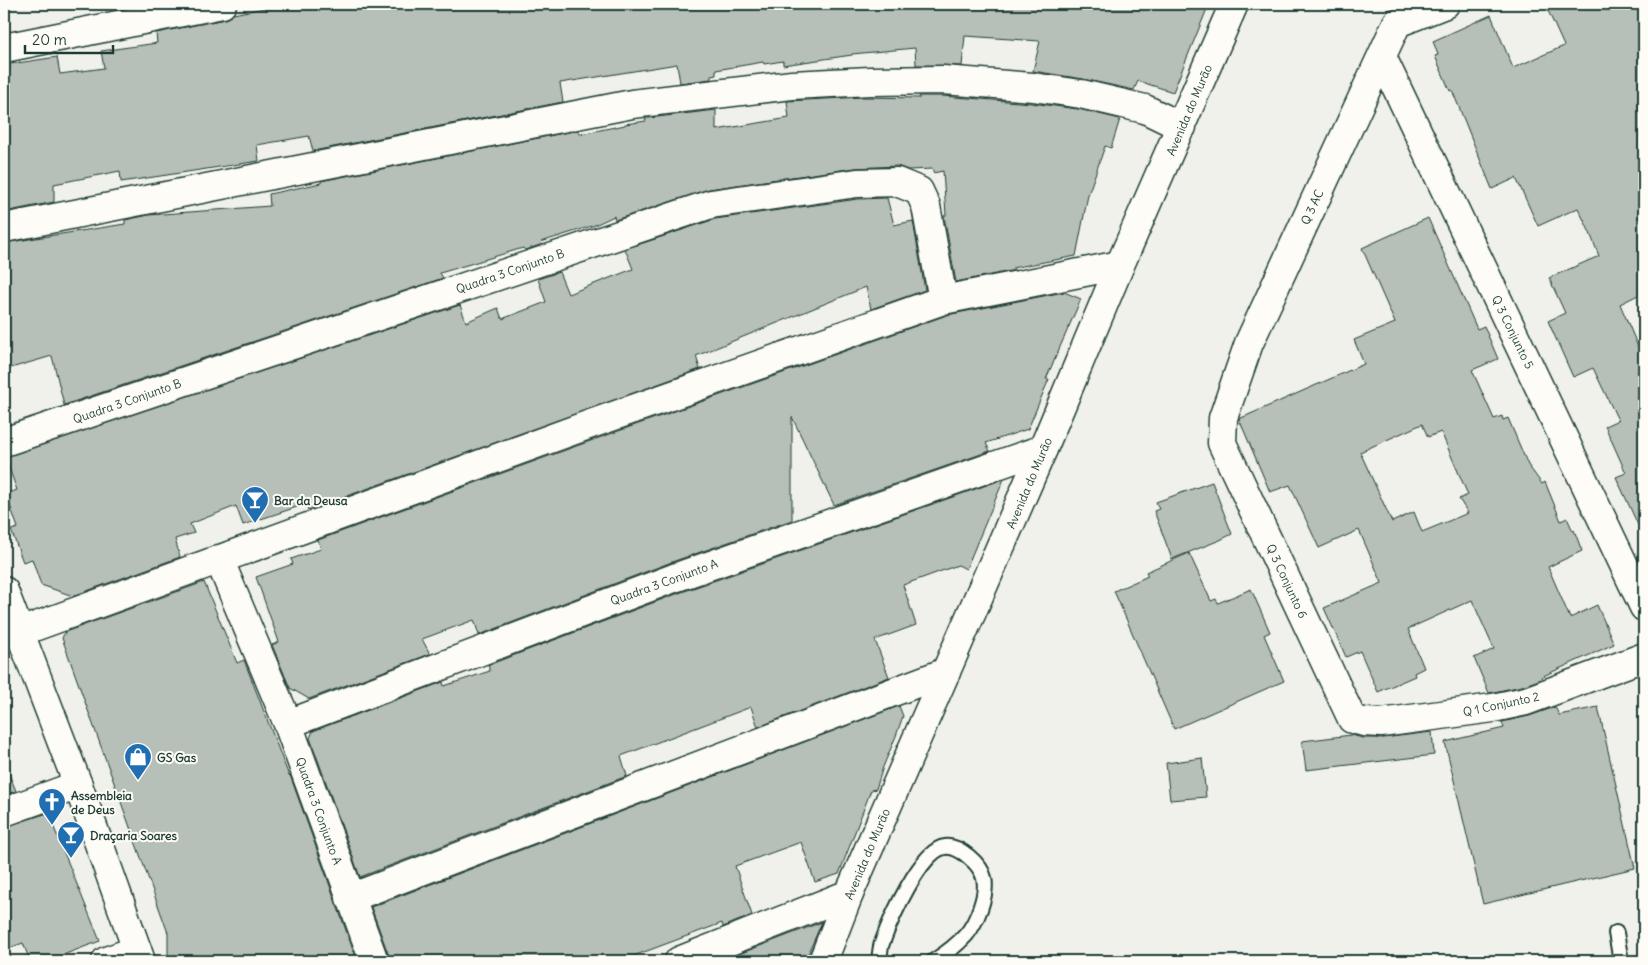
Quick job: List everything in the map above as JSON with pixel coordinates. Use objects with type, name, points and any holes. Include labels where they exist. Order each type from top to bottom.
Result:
[{"type":"street","points":[[4,48],[222,4]]},
{"type":"street","name":"Avenida do Murão","points":[[823,961],[849,894],[1044,449],[1120,265],[1182,127],[1234,4]]},
{"type":"street","name":"Q 3 AC","points":[[1222,443],[1223,418],[1249,343],[1401,14],[1445,4]]},
{"type":"street","name":"Q 3 Conjunto 5","points":[[1382,57],[1644,607]]},
{"type":"street","points":[[4,228],[632,104],[792,85],[943,80],[1033,87],[1081,94],[1145,109],[1182,127]]},
{"type":"street","name":"Quadra 3 Conjunto B","points":[[4,442],[711,204],[857,183],[897,182],[919,191],[926,206],[943,300]]},
{"type":"street","points":[[106,961],[139,955],[78,785],[10,611],[219,559],[597,421],[943,300],[1120,265]]},
{"type":"street","name":"Q 3 Conjunto 6","points":[[1222,443],[1352,719]]},
{"type":"street","name":"Quadra 3 Conjunto A","points":[[288,724],[674,578],[1044,449]]},
{"type":"street","name":"Quadra 3 Conjunto A","points":[[219,559],[288,724],[374,961]]},
{"type":"street","name":"Q 1 Conjunto 2","points":[[1352,719],[1381,723],[1493,708],[1526,701],[1644,657]]},
{"type":"street","points":[[350,898],[946,672]]},
{"type":"street","points":[[4,812],[78,785]]},
{"type":"street","points":[[679,961],[849,894]]},
{"type":"lane","points":[[879,961],[882,944],[904,894],[918,869],[934,851],[946,846],[962,851],[976,863],[984,878],[983,895],[980,910],[966,935],[945,954],[934,961]]},
{"type":"lane","points":[[1616,933],[1621,961]]},
{"type":"building","points":[[285,4],[1209,4],[1173,92],[1138,81],[1134,90],[1033,71],[1040,41],[965,36],[962,66],[916,65],[915,48],[852,54],[783,65],[783,61],[764,64],[763,62],[716,70],[716,75],[711,76],[711,79],[680,83],[677,64],[560,83],[563,102],[313,151],[309,136],[257,145],[259,161],[121,182],[120,171],[54,184],[54,202],[4,212],[4,65],[57,57],[60,74],[104,68],[101,51],[157,43],[156,33],[225,19],[233,14]]},
{"type":"building","points":[[1545,4],[1644,4],[1644,292],[1620,304],[1644,361],[1644,538],[1616,477],[1626,473],[1605,426],[1618,420],[1593,368],[1573,377],[1548,321],[1565,313],[1549,278],[1599,256],[1590,233],[1578,208],[1538,226],[1516,178],[1492,189],[1452,90],[1450,91],[1435,56],[1438,55],[1433,41],[1491,15],[1513,68],[1564,46]]},
{"type":"building","points":[[919,96],[1031,103],[1078,109],[1120,119],[1111,148],[1105,146],[1088,195],[1076,256],[1012,268],[1015,270],[956,282],[944,216],[946,215],[943,171],[933,173],[933,169],[908,170],[897,166],[855,168],[709,189],[615,220],[614,216],[595,225],[541,242],[543,244],[525,250],[523,248],[440,273],[443,278],[64,405],[52,356],[4,370],[4,243],[125,224],[125,220],[149,215],[270,206],[269,194],[321,183],[321,181],[579,130],[580,134],[646,121],[645,118],[716,110],[716,130],[789,118],[787,101],[863,97],[920,98]]},
{"type":"building","points":[[887,198],[894,225],[913,221],[925,290],[871,309],[866,287],[696,356],[700,369],[308,510],[306,504],[243,525],[236,506],[190,524],[194,533],[175,539],[180,557],[73,596],[41,585],[32,559],[23,562],[11,530],[18,528],[6,494],[17,490],[5,457],[460,305],[466,322],[498,308],[502,319],[546,302],[538,279],[559,272],[568,294],[633,269],[625,249],[715,219],[858,199]]},
{"type":"building","points":[[1428,218],[1477,329],[1484,326],[1498,359],[1472,370],[1494,419],[1502,416],[1503,420],[1508,418],[1528,465],[1542,484],[1545,482],[1561,521],[1567,518],[1582,551],[1548,567],[1570,618],[1597,605],[1614,644],[1541,677],[1542,679],[1522,686],[1489,693],[1474,658],[1494,649],[1472,600],[1408,629],[1424,668],[1414,673],[1415,676],[1378,692],[1360,651],[1346,657],[1324,608],[1382,583],[1359,530],[1319,548],[1290,485],[1270,492],[1239,419],[1364,364],[1354,340],[1395,323],[1362,248]],"holes":[[[1422,424],[1428,437],[1441,432],[1468,495],[1459,499],[1468,513],[1422,532],[1414,512],[1392,522],[1360,452]]]},
{"type":"building","points":[[1064,292],[1081,299],[1046,379],[1049,379],[1028,429],[986,443],[990,451],[834,505],[792,417],[792,520],[669,563],[479,635],[474,620],[422,639],[430,654],[309,699],[290,688],[272,645],[279,642],[256,577],[293,564],[291,559],[321,549],[318,540],[593,440],[947,315]]},
{"type":"building","points":[[1004,479],[966,569],[958,565],[903,585],[916,625],[875,640],[889,677],[758,727],[751,707],[621,756],[627,776],[360,877],[310,738],[313,731],[443,682],[444,686],[490,671],[488,665],[679,593]]},
{"type":"building","points":[[1212,482],[1232,534],[1172,559],[1154,511],[1159,509],[1156,502]]},
{"type":"building","points":[[1189,553],[1211,601],[1216,599],[1218,603],[1251,589],[1270,632],[1264,635],[1284,681],[1174,729],[1114,591],[1148,576],[1146,572]]},
{"type":"building","points":[[204,582],[237,663],[244,660],[290,775],[357,961],[168,961],[168,933],[62,638],[65,632]]},
{"type":"building","points":[[899,706],[903,716],[896,736],[876,789],[871,790],[839,874],[815,882],[801,842],[735,866],[752,915],[723,927],[722,923],[620,961],[389,961],[389,956],[371,907]]},
{"type":"building","points":[[1555,707],[1559,715],[1598,707],[1635,868],[1483,904],[1445,742],[1504,728],[1502,722],[1529,716]]},
{"type":"building","points":[[1432,732],[1434,755],[1306,770],[1302,741],[1351,735],[1363,738],[1383,738]]},
{"type":"building","points":[[1202,758],[1206,797],[1170,800],[1166,763]]},
{"type":"building","points":[[4,764],[16,791],[4,795]]},
{"type":"building","points":[[48,813],[100,941],[47,961],[30,961],[23,943],[4,950],[4,827]]},
{"type":"building","points":[[822,922],[805,961],[721,961]]},
{"type":"place","name":"Bar da Deusa","points":[[255,524]]},
{"type":"place","name":"GS Gas","points":[[138,781]]},
{"type":"place","name":"Assembleia de Deus","points":[[52,826]]},
{"type":"place","name":"Draçaria Soares","points":[[71,859]]}]
